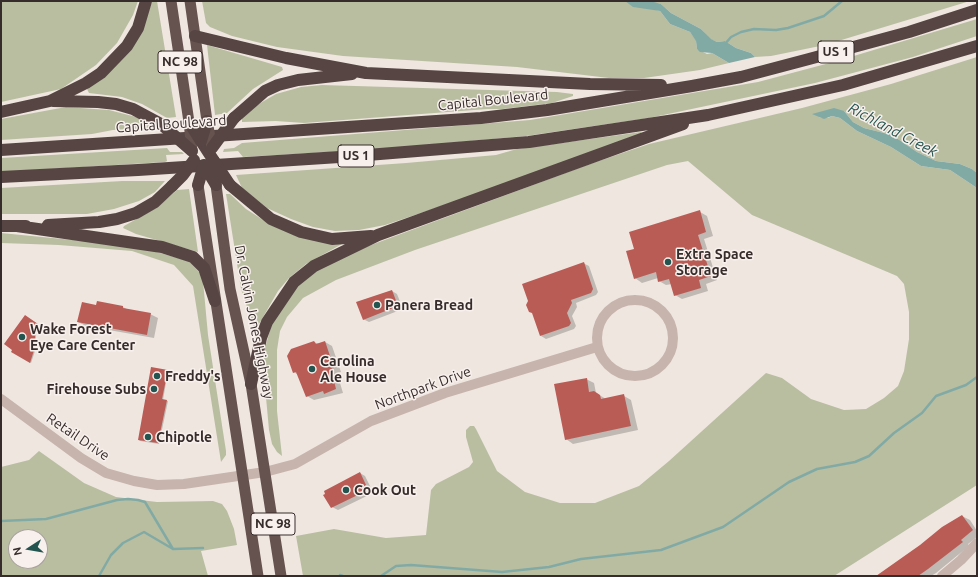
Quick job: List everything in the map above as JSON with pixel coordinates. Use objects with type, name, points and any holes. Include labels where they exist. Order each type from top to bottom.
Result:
[{"type":"highway","points":[[50,101],[86,83],[101,73],[128,46],[138,28],[146,1]]},
{"type":"highway","name":"NC 98","points":[[171,1],[189,122],[203,156]]},
{"type":"highway","name":"NC 98","points":[[190,1],[207,121],[203,156]]},
{"type":"highway","name":"Capital Boulevard","points":[[1,150],[404,124],[481,118],[547,110],[741,77],[909,32],[977,10]]},
{"type":"highway","points":[[195,36],[286,58],[366,73]]},
{"type":"highway","name":"US 1","points":[[1,177],[138,170],[482,147],[529,142],[708,115],[843,85],[977,46]]},
{"type":"highway","points":[[1,226],[99,222],[117,219],[136,213],[155,202],[172,186],[203,156],[234,118],[265,91],[278,85],[314,77],[366,73],[590,84],[692,86]]},
{"type":"highway","points":[[1,112],[50,101],[98,102],[116,104],[133,109],[161,124],[203,156],[230,185],[271,219],[301,232],[332,238],[378,235]]},
{"type":"highway","points":[[251,384],[261,338],[267,322],[294,282],[314,266],[378,235],[708,115]]},
{"type":"highway","points":[[207,121],[201,141],[203,156],[216,185]]},
{"type":"highway","points":[[189,122],[201,141]]},
{"type":"highway","points":[[198,185],[203,156]]},
{"type":"highway","name":"NC 98","points":[[198,185],[258,576]]},
{"type":"highway","name":"Dr. Calvin Jones Highway","points":[[216,185],[230,289],[251,384],[281,576]]},
{"type":"highway","points":[[17,226],[162,247],[193,257],[204,268],[216,301]]},
{"type":"street","points":[[633,300],[649,303],[663,313],[672,328],[672,345],[666,360],[660,367],[646,375],[629,376],[613,370],[601,357],[598,347],[597,332],[604,316],[613,307],[624,301],[633,300]]},
{"type":"street","name":"Northpark Drive","points":[[265,472],[295,464],[371,421],[445,393],[598,347]]},
{"type":"street","name":"Retail Drive","points":[[1,399],[81,458],[106,473],[134,481],[157,486],[184,484],[265,472]]},
{"type":"street","points":[[942,576],[961,560],[977,543]]},
{"type":"green space","points":[[1,1],[138,1],[133,15],[117,43],[96,65],[61,89],[1,102]]},
{"type":"green space","points":[[157,1],[176,117],[167,118],[142,104],[122,97],[89,93],[87,89],[143,24],[152,2]]},
{"type":"green space","points":[[202,1],[625,1],[660,11],[670,24],[690,32],[696,40],[697,49],[707,54],[712,53],[729,63],[700,70],[644,78],[609,78],[517,67],[343,56],[277,47],[232,36],[210,27],[206,23]]},
{"type":"green space","points":[[644,1],[970,1],[825,45],[771,56],[755,57],[751,53],[736,48],[725,41],[717,42],[710,39],[701,29],[671,13],[661,4]]},
{"type":"green space","points":[[977,19],[977,36],[913,57],[815,83],[649,118],[526,136],[382,149],[243,157],[238,151],[223,152],[224,149],[234,148],[242,143],[530,120],[758,82],[837,61]]},
{"type":"green space","points":[[207,45],[282,67],[283,70],[253,89],[227,113],[215,115]]},
{"type":"green space","points":[[977,57],[977,173],[960,164],[936,161],[917,152],[892,135],[864,128],[853,122],[844,111],[819,118],[828,118],[832,116],[840,118],[857,131],[891,147],[921,166],[950,170],[977,188],[977,485],[834,576],[303,576],[296,536],[334,529],[386,538],[426,535],[431,490],[436,484],[469,467],[473,462],[466,437],[466,430],[470,426],[474,426],[476,429],[497,471],[525,492],[560,503],[595,503],[639,486],[669,461],[766,373],[782,378],[811,399],[844,410],[866,409],[884,398],[898,386],[904,371],[909,339],[909,312],[904,284],[897,276],[752,215],[688,161],[667,165],[415,250],[336,280],[303,298],[287,317],[280,331],[277,350],[277,411],[282,456],[277,452],[272,444],[269,430],[263,365],[265,348],[274,316],[301,282],[319,268],[363,248],[587,165],[649,144],[802,108],[891,84]]},
{"type":"green space","points":[[322,85],[557,92],[573,94],[573,96],[552,103],[503,109],[304,123],[276,121],[242,122],[242,118],[257,105],[276,94],[301,87]]},
{"type":"green space","points":[[66,107],[109,110],[144,119],[155,128],[113,130],[92,134],[1,140],[1,119]]},
{"type":"green space","points":[[641,132],[642,136],[430,210],[385,225],[359,230],[335,231],[313,227],[291,219],[267,208],[242,188],[236,175],[496,155],[517,149]]},
{"type":"green space","points":[[167,148],[170,152],[182,152],[184,154],[166,155],[167,161],[165,162],[1,172],[1,158]]},
{"type":"green space","points":[[122,181],[165,181],[155,192],[139,201],[114,209],[87,214],[1,214],[1,188]]},
{"type":"green space","points":[[189,189],[198,252],[136,234],[123,228],[156,208],[177,190]]},
{"type":"green space","points":[[226,194],[230,194],[246,209],[271,225],[342,244],[306,264],[289,278],[278,291],[255,331],[241,289]]},
{"type":"green space","points":[[1,233],[135,246],[189,261],[199,272],[203,281],[208,335],[226,451],[226,455],[221,462],[193,286],[174,265],[132,251],[59,245],[1,243]]},
{"type":"green space","points":[[39,451],[84,483],[116,497],[157,502],[213,501],[222,504],[227,511],[234,529],[237,545],[201,551],[208,576],[1,576],[1,467],[29,460]]},
{"type":"water","points":[[625,1],[654,2],[661,4],[671,13],[701,29],[711,39],[717,42],[725,41],[736,48],[751,53],[755,57],[729,63],[712,53],[700,52],[697,49],[696,41],[690,32],[670,24],[660,11],[633,7]]},
{"type":"water","points":[[834,108],[844,111],[853,122],[864,128],[892,135],[917,152],[936,161],[960,164],[972,169],[977,173],[977,188],[950,170],[921,166],[891,147],[857,131],[840,118],[832,116],[824,119],[812,114]]},
{"type":"building","name":"Extra Space Storage","points":[[700,210],[706,232],[698,235],[711,276],[699,280],[701,288],[674,296],[669,279],[658,282],[656,272],[634,279],[626,251],[634,249],[629,232]]},
{"type":"building","points":[[584,262],[593,289],[591,293],[571,300],[572,303],[567,313],[571,323],[569,326],[540,336],[532,313],[529,312],[526,305],[528,301],[522,284]]},
{"type":"building","points":[[392,290],[398,306],[363,320],[356,302]]},
{"type":"building","points":[[97,301],[151,313],[147,335],[77,322],[82,302],[96,305]]},
{"type":"building","name":"Wake Forest Eye Care Center","points":[[25,315],[38,324],[35,329],[35,347],[30,363],[11,352],[12,350],[4,344]]},
{"type":"building","name":"Carolina Ale House","points":[[314,341],[316,344],[325,341],[334,368],[331,369],[336,389],[324,394],[323,391],[306,397],[296,372],[293,373],[287,356],[291,349]]},
{"type":"building","points":[[151,367],[168,370],[162,399],[167,400],[158,443],[138,440]]},
{"type":"building","points":[[587,378],[589,392],[594,391],[600,395],[601,399],[624,394],[631,426],[565,440],[554,384]]},
{"type":"building","name":"Cook Out","points":[[360,472],[366,485],[364,486],[366,491],[331,508],[323,495],[325,494],[324,491]]},
{"type":"building","points":[[962,515],[973,530],[961,540],[963,542],[928,569],[918,576],[876,576],[920,545],[942,527]]},
{"type":"waterway","points":[[725,44],[731,37],[741,32],[754,29],[776,30],[788,28],[824,16],[842,1]]},
{"type":"waterway","points":[[381,576],[396,566],[411,565],[502,572],[549,567],[581,559],[661,550],[723,527],[789,482],[817,469],[855,462],[869,456],[894,433],[922,413],[936,396],[966,385],[977,377]]},
{"type":"waterway","points":[[1,521],[46,519],[117,500],[138,500],[145,502],[173,549]]},
{"type":"waterway","points":[[99,576],[111,555],[123,543],[144,532],[173,549],[203,548]]},
{"type":"place","name":"Extra Space Storage","points":[[668,262]]},
{"type":"place","name":"Panera Bread","points":[[377,305]]},
{"type":"place","name":"Wake Forest Eye Care Center","points":[[22,337]]},
{"type":"place","name":"Carolina Ale House","points":[[312,369]]},
{"type":"place","name":"Freddy's","points":[[157,376]]},
{"type":"place","name":"Firehouse Subs","points":[[154,389]]},
{"type":"place","name":"Chipotle","points":[[148,437]]},
{"type":"place","name":"Cook Out","points":[[346,490]]},
{"type":"water label","name":"Richland Creek","points":[[893,130]]}]
